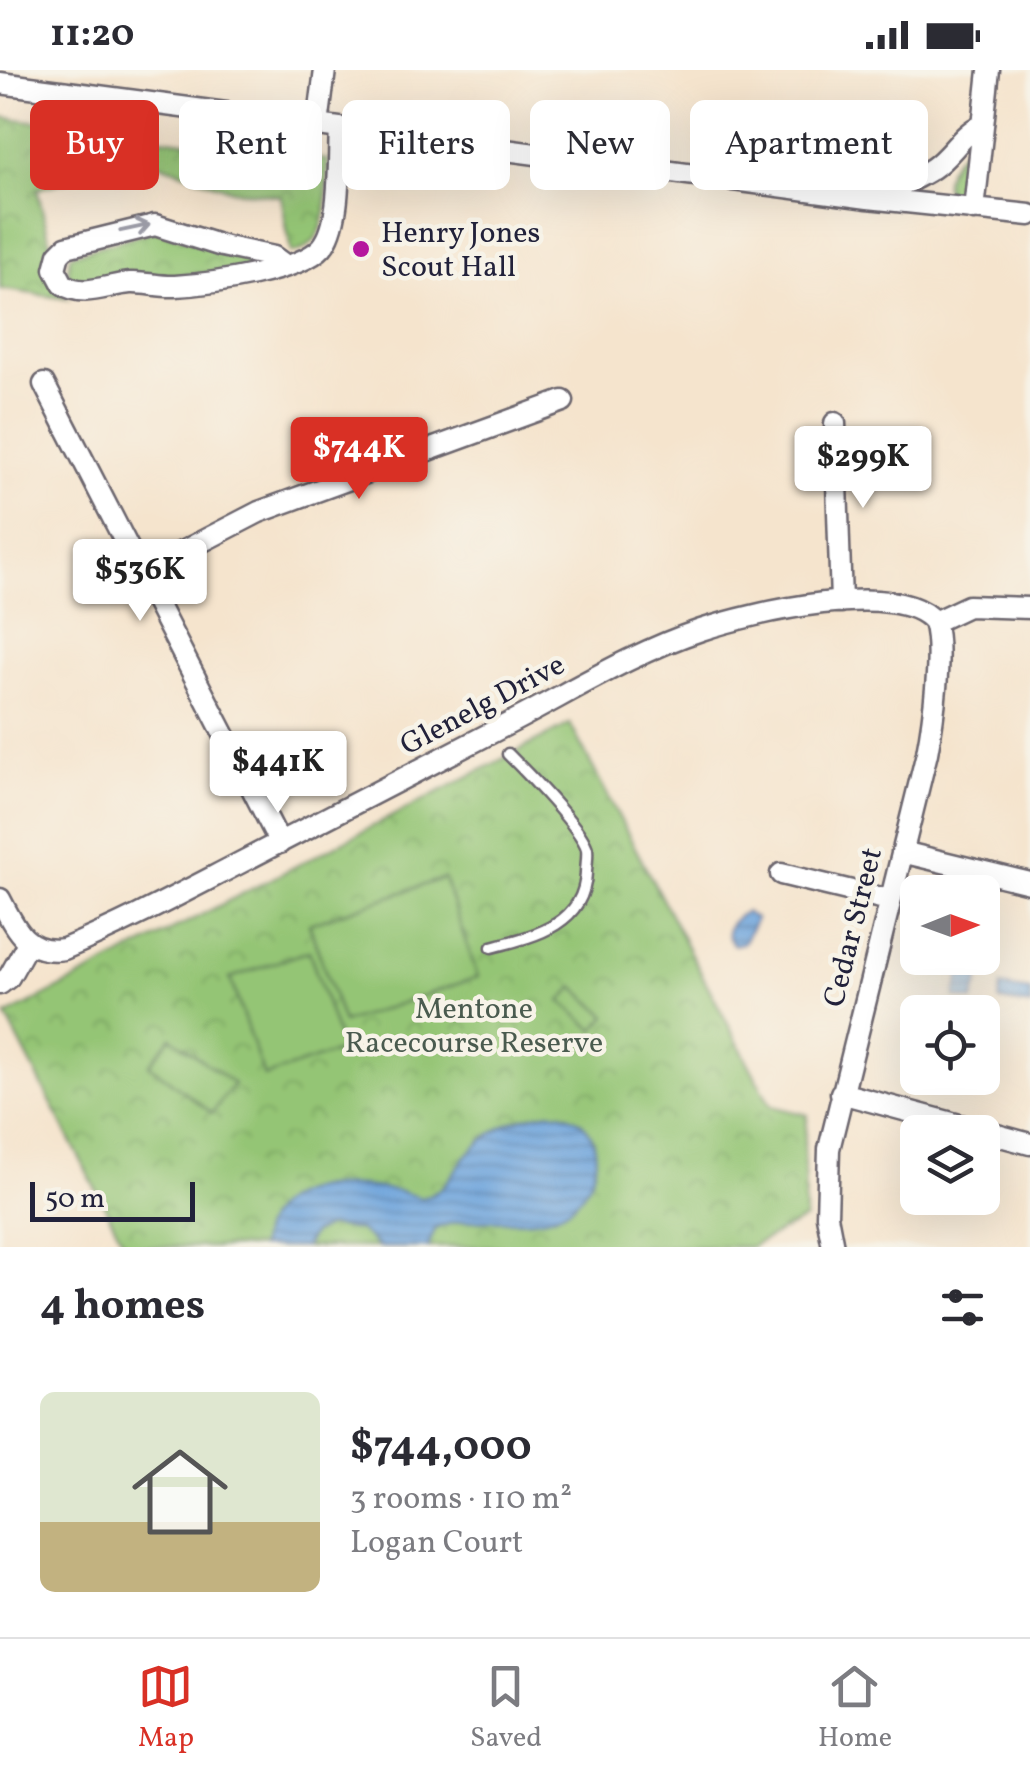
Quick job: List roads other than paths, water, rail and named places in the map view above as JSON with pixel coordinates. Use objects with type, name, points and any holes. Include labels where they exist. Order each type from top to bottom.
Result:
[{"type":"street","points":[[321,100],[325,70]]},
{"type":"street","points":[[974,210],[989,70]]},
{"type":"street","points":[[0,83],[179,107]]},
{"type":"street","points":[[868,198],[936,166],[969,131],[982,125]]},
{"type":"street","points":[[322,126],[868,198],[1030,215]]},
{"type":"street","points":[[285,265],[274,257],[148,224],[66,247],[59,254],[55,269],[63,284],[81,292],[134,282],[185,284],[264,272],[310,258],[332,233],[340,128]]},
{"type":"street","points":[[936,166],[934,185],[942,206]]},
{"type":"street","points":[[44,384],[280,843]]},
{"type":"street","points":[[142,572],[260,512],[562,401]]},
{"type":"street","points":[[834,423],[841,602]]},
{"type":"street","name":"Glenelg Drive","points":[[28,943],[46,950],[64,950],[659,646],[731,621],[787,608],[841,602],[905,602],[924,611],[934,622]]},
{"type":"street","points":[[934,622],[968,606],[1030,608]]},
{"type":"street","name":"Cedar Street","points":[[833,1247],[827,1216],[827,1168],[841,1093],[929,742],[934,622]]},
{"type":"street","points":[[902,852],[1030,883]]},
{"type":"street","points":[[780,874],[889,900]]},
{"type":"street","points":[[0,899],[20,937],[28,943],[9,977],[0,984]]},
{"type":"street","points":[[841,1093],[1030,1144]]},
{"type":"lane","points":[[492,947],[543,934],[570,915],[585,885],[587,848],[560,810],[508,754]]},
{"type":"water","points":[[745,912],[756,919],[743,943],[734,945],[728,935],[729,926]]},
{"type":"water","points":[[960,975],[980,975],[975,995],[955,995]]},
{"type":"water","points":[[1001,986],[1030,991],[1030,1006],[1000,1001]]},
{"type":"water","points":[[553,1112],[584,1125],[596,1152],[590,1181],[577,1201],[560,1213],[520,1221],[455,1223],[435,1229],[428,1247],[379,1247],[359,1230],[329,1226],[313,1233],[304,1247],[260,1247],[266,1222],[280,1205],[300,1193],[349,1186],[429,1196],[495,1131],[528,1116]]},
{"type":"place","name":"Henry Jones Scout Hall","points":[[361,249]]},
{"type":"park label","name":"Mentone Racecourse Reserve","points":[[474,1025]]}]
